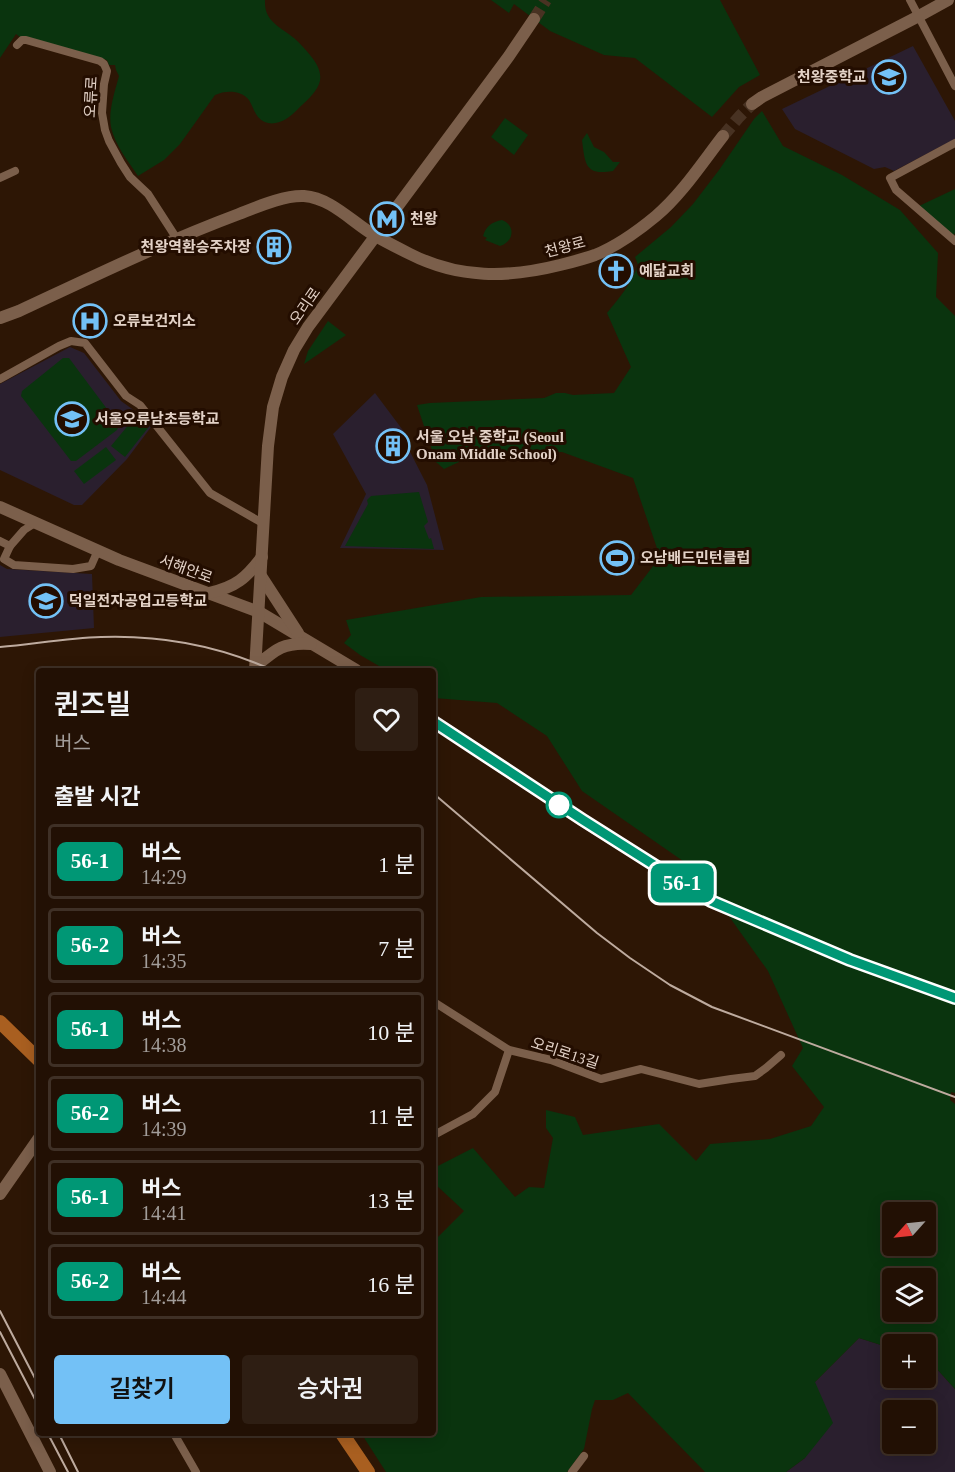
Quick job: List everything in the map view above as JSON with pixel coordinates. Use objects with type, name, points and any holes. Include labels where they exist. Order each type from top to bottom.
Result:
[{"type":"main road","points":[[752,104],[948,0]]},
{"type":"main road","name":"오리로","points":[[255,668],[270,426],[282,377],[294,350],[308,327],[534,19]]},
{"type":"main road","name":"천왕로","points":[[375,236],[437,266],[485,274],[528,272],[595,255],[637,231],[658,214],[723,136]]},
{"type":"main road","points":[[0,318],[177,239],[284,199],[303,196],[324,201],[375,236]]},
{"type":"main road","name":"서해안로","points":[[0,507],[119,560],[259,612],[353,668]]},
{"type":"main road","points":[[209,593],[223,590],[244,579],[262,556]]},
{"type":"main road","points":[[261,576],[300,636]]},
{"type":"main road","points":[[255,668],[266,657],[287,645],[311,644]]},
{"type":"main road","points":[[436,723],[711,901],[850,960]]},
{"type":"main road","points":[[938,991],[955,998]]},
{"type":"main road","points":[[0,1022],[36,1057]]},
{"type":"main road","points":[[0,1194],[36,1142]]},
{"type":"main road","points":[[0,1376],[50,1472]]},
{"type":"main road","points":[[344,1436],[367,1471]]},
{"type":"street","points":[[910,0],[955,86]]},
{"type":"street","name":"오류로","points":[[17,45],[22,40],[26,40],[104,64],[107,71],[102,112],[109,141],[130,177],[148,194],[177,239]]},
{"type":"street","points":[[955,143],[890,178],[896,190],[955,241]]},
{"type":"street","points":[[0,178],[15,171]]},
{"type":"street","points":[[0,378],[58,346],[71,341],[85,343],[126,396],[140,405],[210,493],[264,524]]},
{"type":"street","points":[[35,522],[10,546],[4,559],[14,565],[73,569],[91,567],[98,550]]},
{"type":"street","points":[[0,541],[10,546]]},
{"type":"street","name":"오리로13길","points":[[436,1003],[509,1050],[552,1060],[601,1079],[641,1070],[699,1084],[755,1076],[781,1055]]},
{"type":"street","name":"오리로13길","points":[[436,1134],[473,1114],[495,1092],[509,1050]]},
{"type":"street","points":[[175,1436],[196,1472]]},
{"type":"street","points":[[572,1472],[584,1456]]},
{"type":"shaded area","name":"천왕중학교","points":[[913,46],[955,121],[955,139],[894,171],[885,167],[874,169],[795,129],[782,109]]},
{"type":"shaded area","name":"서울오류남초등학교","points":[[70,347],[84,353],[121,401],[151,427],[127,459],[82,505],[74,505],[0,470],[0,384]]},
{"type":"shaded area","points":[[375,393],[405,433],[406,444],[427,485],[444,550],[340,548],[366,494],[333,434]]},
{"type":"shaded area","name":"덕일전자공업고등학교","points":[[0,565],[7,569],[92,574],[94,628],[0,637]]},
{"type":"shaded area","points":[[859,1338],[881,1345],[882,1388],[936,1388],[936,1368],[955,1389],[955,1472],[786,1472],[805,1458],[815,1382]]},
{"type":"green space","points":[[0,0],[265,0],[270,19],[306,51],[319,69],[320,80],[317,88],[294,113],[284,120],[273,123],[263,121],[258,117],[249,100],[242,94],[224,92],[215,95],[180,144],[164,160],[138,176],[119,146],[111,127],[111,108],[119,76],[115,65],[109,65],[107,60],[16,34],[0,58]]},
{"type":"green space","points":[[491,0],[720,0],[760,75],[739,87],[712,117],[635,58],[604,55],[550,31],[514,4],[509,13]]},
{"type":"green space","points":[[762,111],[783,146],[842,175],[900,210],[938,253],[936,297],[955,316],[955,1093],[951,1092],[950,1100],[955,1104],[955,1389],[936,1368],[936,1334],[882,1334],[881,1345],[859,1338],[815,1382],[833,1423],[805,1458],[786,1472],[705,1472],[628,1393],[613,1400],[595,1400],[584,1449],[567,1472],[386,1472],[363,1436],[436,1436],[436,1239],[464,1211],[436,1185],[436,1167],[473,1148],[515,1197],[529,1187],[544,1188],[553,1138],[546,1128],[546,1110],[575,1117],[583,1135],[659,1124],[696,1161],[710,1144],[770,1139],[811,1126],[824,1107],[792,1066],[803,1048],[768,971],[696,870],[582,791],[547,736],[497,703],[436,698],[436,668],[383,668],[344,643],[351,635],[346,620],[481,597],[631,595],[660,557],[633,478],[562,452],[474,455],[444,469],[436,462],[417,405],[544,398],[556,393],[573,395],[614,393],[631,367],[607,313],[632,278],[638,265],[635,257],[671,227],[693,204]]},
{"type":"green space","points":[[505,118],[528,135],[514,155],[491,137]]},
{"type":"green space","points":[[587,133],[594,147],[604,152],[613,162],[620,162],[613,171],[597,172],[588,166],[582,140]]},
{"type":"green space","points":[[955,189],[955,233],[953,236],[919,206]]},
{"type":"green space","points":[[502,220],[507,222],[511,229],[512,233],[508,241],[500,246],[485,240],[487,238],[483,236],[488,227]]},
{"type":"green space","points":[[328,321],[346,335],[304,364],[308,351]]},
{"type":"green space","points":[[63,358],[69,358],[119,425],[117,430],[76,461],[71,461],[21,396],[22,391]]},
{"type":"green space","points":[[135,417],[148,428],[125,457],[111,446]]},
{"type":"green space","points":[[106,447],[116,460],[84,484],[74,471]]},
{"type":"green space","points":[[419,492],[428,522],[424,526],[434,549],[345,546],[371,496]]},
{"type":"tunnel","points":[[534,19],[546,0]]},
{"type":"tunnel","points":[[723,136],[752,104]]},
{"type":"tunnel","points":[[850,960],[937,991]]},
{"type":"railway","points":[[0,647],[89,638],[145,638],[210,648],[267,668]]},
{"type":"railway","points":[[436,796],[597,933],[670,985],[712,1007],[955,1097]]},
{"type":"railway","points":[[0,1311],[36,1380]]},
{"type":"railway","points":[[0,1332],[36,1401]]},
{"type":"railway","points":[[49,1436],[68,1472]]},
{"type":"railway","points":[[60,1436],[78,1472]]},
{"type":"bus line","name":"56-1","points":[[436,723],[711,901],[850,960],[955,998]]},
{"type":"place","name":"천왕중학교","points":[[889,77]]},
{"type":"place","name":"천왕","points":[[387,219]]},
{"type":"place","name":"천왕역환승주차장","points":[[274,247]]},
{"type":"place","name":"예닮교회","points":[[616,271]]},
{"type":"place","name":"오류보건지소","points":[[90,321]]},
{"type":"place","name":"서울오류남초등학교","points":[[72,419]]},
{"type":"place","name":"서울 오남 중학교 (Seoul Onam Middle School)","points":[[393,446]]},
{"type":"place","name":"오남배드민턴클럽","points":[[617,558]]},
{"type":"place","name":"덕일전자공업고등학교","points":[[46,601]]}]
